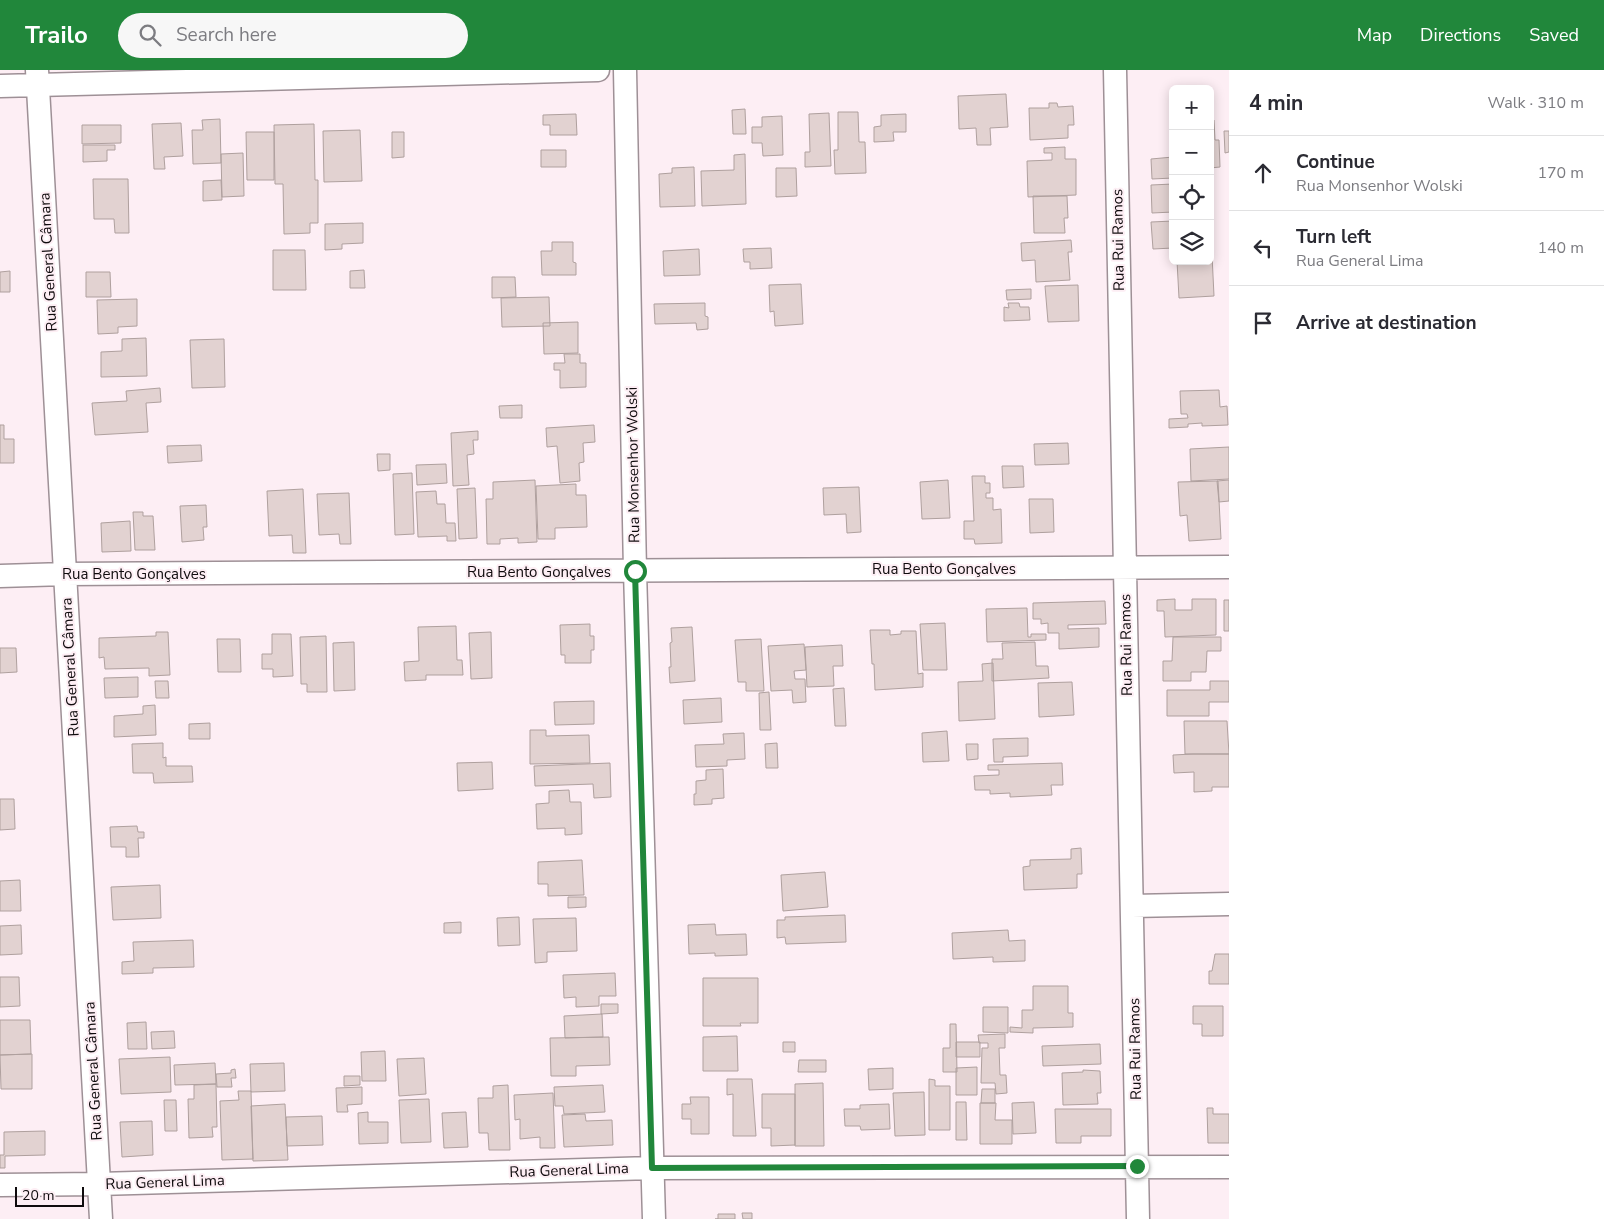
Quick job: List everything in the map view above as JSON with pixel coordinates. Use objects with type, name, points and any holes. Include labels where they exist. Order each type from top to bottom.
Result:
[{"type":"street","points":[[0,86],[37,77],[598,70]]},
{"type":"street","name":"Rua Monsenhor Wolski","points":[[625,70],[635,571],[654,1219]]},
{"type":"street","name":"Rua Rui Ramos","points":[[1115,70],[1138,1219]]},
{"type":"street","name":"Rua General Câmara","points":[[37,77],[101,1219]]},
{"type":"street","name":"Rua Bento Gonçalves","points":[[0,576],[65,574],[1229,567]]},
{"type":"street","points":[[1132,906],[1229,904]]},
{"type":"street","name":"Rua General Lima","points":[[0,1185],[99,1184],[652,1168],[1229,1167]]},
{"type":"building","points":[[1006,94],[1008,127],[990,128],[991,145],[977,145],[976,128],[959,129],[958,96]]},
{"type":"building","points":[[1049,103],[1057,103],[1058,107],[1073,106],[1074,125],[1068,125],[1068,138],[1030,140],[1029,108],[1049,108]]},
{"type":"building","points":[[745,109],[746,134],[733,134],[732,110]]},
{"type":"building","points":[[838,112],[858,112],[859,142],[865,142],[866,173],[835,174],[834,150],[838,150]]},
{"type":"building","points":[[829,113],[831,166],[805,167],[805,152],[810,152],[809,114]]},
{"type":"building","points":[[576,114],[577,135],[550,135],[550,125],[543,125],[543,115]]},
{"type":"building","points":[[906,114],[906,132],[893,132],[894,141],[874,142],[874,127],[881,126],[881,115]]},
{"type":"building","points":[[782,116],[783,155],[763,156],[762,143],[752,143],[752,127],[762,127],[762,117]]},
{"type":"building","points":[[220,119],[221,163],[193,164],[192,130],[203,130],[202,120]]},
{"type":"building","points":[[1214,120],[1215,140],[1219,140],[1220,167],[1214,168]]},
{"type":"building","points":[[181,123],[183,156],[164,157],[165,169],[154,169],[152,124]]},
{"type":"building","points":[[314,124],[315,180],[318,180],[318,223],[310,223],[310,233],[284,234],[283,184],[275,184],[274,125]]},
{"type":"building","points":[[82,125],[121,125],[121,143],[82,144]]},
{"type":"building","points":[[360,130],[362,181],[324,182],[323,131]]},
{"type":"building","points":[[1224,131],[1229,131],[1229,152],[1225,153]]},
{"type":"building","points":[[246,132],[274,132],[274,180],[247,180]]},
{"type":"building","points":[[392,132],[404,132],[404,157],[392,158]]},
{"type":"building","points":[[83,145],[115,145],[115,150],[107,150],[107,161],[83,162]]},
{"type":"building","points":[[1065,147],[1065,159],[1076,159],[1076,195],[1028,197],[1027,161],[1052,160],[1052,153],[1044,153],[1044,148]]},
{"type":"building","points":[[541,150],[566,150],[566,167],[541,167]]},
{"type":"building","points":[[243,153],[244,196],[222,197],[221,154]]},
{"type":"building","points":[[745,154],[746,204],[702,206],[701,171],[734,170],[734,155]]},
{"type":"building","points":[[1169,157],[1169,178],[1152,179],[1151,159]]},
{"type":"building","points":[[694,167],[695,206],[660,207],[659,174],[672,173],[672,168]]},
{"type":"building","points":[[776,168],[796,168],[797,196],[776,197]]},
{"type":"building","points":[[93,179],[128,179],[129,233],[115,233],[114,219],[94,219]]},
{"type":"building","points":[[221,180],[222,200],[203,201],[203,181]]},
{"type":"building","points":[[1169,184],[1169,212],[1152,213],[1151,185]]},
{"type":"building","points":[[1033,196],[1067,196],[1068,218],[1064,218],[1065,233],[1034,233]]},
{"type":"building","points":[[1169,221],[1169,248],[1153,249],[1151,222]]},
{"type":"building","points":[[363,223],[363,243],[342,244],[342,249],[325,250],[325,224]]},
{"type":"building","points":[[1071,240],[1072,252],[1068,252],[1070,280],[1036,282],[1035,260],[1022,261],[1021,243]]},
{"type":"building","points":[[552,242],[573,242],[573,262],[576,263],[576,275],[542,275],[541,251],[552,251]]},
{"type":"building","points":[[771,248],[772,268],[750,269],[750,262],[744,262],[743,249]]},
{"type":"building","points":[[699,249],[700,275],[664,276],[663,251]]},
{"type":"building","points":[[273,250],[305,250],[306,290],[273,290]]},
{"type":"building","points":[[1177,265],[1212,265],[1214,296],[1179,298]]},
{"type":"building","points":[[364,270],[365,288],[350,288],[350,271]]},
{"type":"building","points":[[10,271],[10,292],[0,292],[0,272]]},
{"type":"building","points":[[86,272],[110,272],[111,297],[86,297]]},
{"type":"building","points":[[492,277],[515,277],[516,297],[492,298]]},
{"type":"building","points":[[801,284],[803,324],[775,326],[774,311],[770,312],[769,285]]},
{"type":"building","points":[[1078,285],[1079,321],[1048,322],[1045,286]]},
{"type":"building","points":[[1031,289],[1031,299],[1007,300],[1006,290]]},
{"type":"building","points":[[549,297],[550,326],[502,327],[501,298]]},
{"type":"building","points":[[137,299],[137,326],[118,327],[118,333],[98,334],[97,300]]},
{"type":"building","points":[[705,303],[708,329],[697,330],[696,323],[655,324],[654,304]]},
{"type":"building","points":[[1008,303],[1019,303],[1020,307],[1029,307],[1030,320],[1004,321],[1004,307],[1009,308]]},
{"type":"building","points":[[578,322],[578,353],[544,354],[543,323]]},
{"type":"building","points":[[146,338],[147,376],[101,377],[101,352],[122,351],[122,339]]},
{"type":"building","points":[[224,339],[225,387],[192,388],[190,340]]},
{"type":"building","points":[[564,354],[580,354],[580,363],[586,363],[586,387],[560,388],[560,370],[554,370],[554,363],[565,363]]},
{"type":"building","points":[[160,388],[161,402],[146,403],[148,432],[95,435],[92,403],[127,401],[126,391]]},
{"type":"building","points":[[1219,390],[1220,407],[1227,406],[1228,425],[1202,426],[1202,423],[1188,424],[1188,427],[1169,428],[1169,419],[1188,418],[1187,414],[1181,414],[1180,391]]},
{"type":"building","points":[[522,405],[522,418],[500,418],[499,406]]},
{"type":"building","points":[[0,425],[4,425],[4,439],[14,439],[14,463],[0,463]]},
{"type":"building","points":[[594,425],[595,442],[583,443],[584,462],[579,463],[580,481],[560,483],[557,446],[547,447],[546,428]]},
{"type":"building","points":[[478,431],[478,440],[473,440],[474,454],[467,455],[469,485],[453,486],[451,433]]},
{"type":"building","points":[[1068,443],[1069,464],[1035,465],[1034,444]]},
{"type":"building","points":[[201,445],[202,461],[168,463],[167,446]]},
{"type":"building","points":[[1229,447],[1229,479],[1191,481],[1190,449]]},
{"type":"building","points":[[377,454],[390,454],[390,470],[378,471]]},
{"type":"building","points":[[446,464],[447,483],[417,485],[416,465]]},
{"type":"building","points":[[1002,466],[1023,466],[1024,487],[1003,488]]},
{"type":"building","points":[[412,473],[414,534],[395,535],[393,474]]},
{"type":"building","points":[[972,476],[985,476],[985,483],[990,483],[990,493],[986,493],[986,498],[993,498],[993,510],[1001,509],[1002,543],[975,544],[974,539],[964,539],[964,521],[974,521]]},
{"type":"building","points":[[535,480],[537,542],[518,543],[518,538],[500,539],[500,544],[487,544],[486,499],[493,499],[493,482]]},
{"type":"building","points":[[948,480],[950,518],[922,519],[920,482]]},
{"type":"building","points":[[1229,480],[1229,501],[1219,502],[1217,481]]},
{"type":"building","points":[[1218,481],[1221,539],[1189,541],[1187,515],[1180,516],[1178,482]]},
{"type":"building","points":[[576,484],[576,495],[586,495],[587,527],[555,528],[555,539],[538,539],[536,486]]},
{"type":"building","points":[[859,487],[861,532],[847,533],[846,514],[824,515],[823,488]]},
{"type":"building","points":[[475,488],[477,538],[459,539],[457,489]]},
{"type":"building","points":[[303,489],[306,553],[293,553],[292,535],[269,536],[267,491]]},
{"type":"building","points":[[436,491],[437,504],[445,504],[446,523],[455,523],[456,541],[447,541],[447,536],[418,537],[416,492]]},
{"type":"building","points":[[349,493],[351,544],[340,544],[339,534],[319,535],[317,494]]},
{"type":"building","points":[[1029,499],[1053,499],[1054,532],[1030,533]]},
{"type":"building","points":[[206,505],[207,527],[203,527],[204,540],[182,542],[180,506]]},
{"type":"building","points":[[133,512],[143,512],[143,516],[153,516],[155,550],[135,550]]},
{"type":"building","points":[[130,521],[131,551],[102,552],[101,523]]},
{"type":"building","points":[[1175,599],[1175,610],[1192,610],[1192,599],[1216,599],[1216,635],[1165,637],[1164,611],[1157,611],[1157,600]]},
{"type":"building","points":[[1224,600],[1229,600],[1229,631],[1224,631]]},
{"type":"building","points":[[1105,601],[1106,624],[1068,625],[1068,629],[1099,628],[1099,647],[1059,649],[1059,633],[1048,633],[1048,623],[1041,624],[1041,619],[1033,619],[1033,603]]},
{"type":"building","points":[[1027,608],[1028,637],[1031,637],[1031,634],[1046,634],[1046,640],[987,642],[986,609]]},
{"type":"building","points":[[945,623],[947,670],[923,670],[920,624]]},
{"type":"building","points":[[590,624],[590,636],[594,636],[594,650],[591,650],[591,663],[565,663],[565,655],[561,655],[560,625]]},
{"type":"building","points":[[456,626],[457,660],[462,660],[463,675],[426,675],[426,680],[405,681],[404,662],[419,661],[418,627]]},
{"type":"building","points":[[692,627],[695,681],[670,683],[671,628]]},
{"type":"building","points":[[870,630],[890,630],[890,635],[901,634],[901,631],[916,631],[918,674],[923,673],[923,687],[875,690]]},
{"type":"building","points":[[156,632],[168,632],[170,675],[149,676],[149,668],[105,669],[104,657],[99,658],[99,638],[156,636]]},
{"type":"building","points":[[491,632],[492,678],[471,679],[469,633]]},
{"type":"building","points":[[272,634],[291,634],[293,676],[273,677],[273,669],[262,669],[262,654],[272,654]]},
{"type":"building","points":[[326,636],[327,692],[307,692],[307,684],[301,684],[300,637]]},
{"type":"building","points":[[1173,637],[1221,637],[1221,651],[1207,651],[1206,672],[1191,672],[1191,681],[1163,681],[1163,661],[1172,661]]},
{"type":"building","points":[[217,639],[240,639],[241,672],[218,672]]},
{"type":"building","points":[[761,639],[764,691],[746,691],[746,682],[738,682],[735,640]]},
{"type":"building","points":[[354,642],[355,690],[334,691],[333,643]]},
{"type":"building","points":[[1035,642],[1036,666],[1048,666],[1049,678],[992,681],[992,659],[1003,659],[1002,643]]},
{"type":"building","points":[[804,644],[806,670],[794,671],[795,679],[805,679],[806,702],[793,703],[792,690],[771,691],[768,646]]},
{"type":"building","points":[[842,645],[843,666],[833,666],[834,686],[807,687],[805,647]]},
{"type":"building","points":[[0,648],[16,648],[17,672],[0,673]]},
{"type":"building","points":[[993,663],[995,719],[959,721],[958,682],[983,681],[982,664]]},
{"type":"building","points":[[138,677],[138,697],[105,698],[104,678]]},
{"type":"building","points":[[155,681],[168,681],[169,698],[156,698]]},
{"type":"building","points":[[1210,681],[1229,681],[1229,702],[1209,702],[1209,716],[1167,716],[1167,690],[1210,690]]},
{"type":"building","points":[[1072,682],[1074,715],[1039,717],[1038,683]]},
{"type":"building","points":[[844,688],[846,726],[835,726],[833,689]]},
{"type":"building","points":[[769,692],[771,730],[760,730],[759,693]]},
{"type":"building","points":[[721,698],[722,722],[684,724],[683,700]]},
{"type":"building","points":[[594,701],[594,724],[555,725],[554,702]]},
{"type":"building","points":[[155,705],[156,735],[114,737],[114,716],[143,714],[143,706]]},
{"type":"building","points":[[1184,721],[1227,721],[1229,754],[1185,754]]},
{"type":"building","points":[[210,723],[210,739],[189,739],[189,724]]},
{"type":"building","points":[[530,730],[546,730],[546,736],[589,735],[590,763],[530,764]]},
{"type":"building","points":[[947,731],[949,761],[923,762],[922,733]]},
{"type":"building","points":[[744,733],[745,759],[727,760],[727,766],[696,767],[695,745],[724,744],[723,734]]},
{"type":"building","points":[[1028,738],[1028,756],[1003,757],[1003,762],[994,762],[993,739]]},
{"type":"building","points":[[163,743],[163,758],[166,757],[166,766],[192,766],[193,782],[154,783],[153,773],[133,773],[132,744]]},
{"type":"building","points":[[777,743],[778,768],[766,768],[765,744]]},
{"type":"building","points":[[966,744],[978,744],[978,759],[967,760]]},
{"type":"building","points":[[1229,754],[1229,787],[1212,787],[1212,791],[1194,792],[1194,772],[1174,773],[1173,755]]},
{"type":"building","points":[[492,762],[493,789],[458,791],[457,763]]},
{"type":"building","points":[[610,763],[611,797],[594,798],[593,784],[535,786],[534,766]]},
{"type":"building","points":[[1062,763],[1063,785],[1051,785],[1052,795],[1010,797],[1010,793],[990,794],[990,790],[975,790],[974,776],[999,775],[999,770],[988,770],[988,765]]},
{"type":"building","points":[[723,769],[724,798],[712,799],[712,804],[694,805],[696,781],[706,780],[706,770]]},
{"type":"building","points":[[569,790],[570,802],[581,802],[582,834],[565,835],[565,828],[537,829],[536,804],[549,803],[549,791]]},
{"type":"building","points":[[0,799],[14,799],[15,829],[0,830]]},
{"type":"building","points":[[137,826],[138,832],[144,832],[144,838],[138,838],[139,857],[126,857],[126,847],[111,847],[110,827]]},
{"type":"building","points":[[1081,848],[1082,874],[1077,874],[1077,888],[1024,890],[1023,867],[1030,866],[1030,860],[1071,859],[1071,849]]},
{"type":"building","points":[[582,860],[584,895],[548,896],[548,884],[538,884],[538,862]]},
{"type":"building","points":[[825,872],[828,907],[783,911],[781,875]]},
{"type":"building","points":[[20,880],[21,911],[0,911],[0,881]]},
{"type":"building","points":[[160,885],[161,918],[113,920],[111,887]]},
{"type":"building","points":[[568,897],[586,897],[586,907],[568,908]]},
{"type":"building","points":[[845,915],[846,942],[786,944],[785,937],[777,938],[777,920],[785,920],[785,917]]},
{"type":"building","points":[[519,917],[520,945],[498,946],[497,918]]},
{"type":"building","points":[[576,918],[577,951],[547,952],[547,962],[535,963],[533,919]]},
{"type":"building","points":[[461,922],[461,933],[444,933],[444,923]]},
{"type":"building","points":[[715,924],[716,935],[746,934],[747,955],[715,956],[715,953],[689,954],[688,925]]},
{"type":"building","points":[[21,925],[22,954],[0,955],[0,926]]},
{"type":"building","points":[[1008,930],[1009,941],[1025,940],[1025,961],[993,962],[993,957],[953,959],[952,933]]},
{"type":"building","points":[[193,940],[194,967],[153,968],[153,973],[122,974],[122,962],[134,961],[133,942]]},
{"type":"building","points":[[1215,954],[1229,954],[1229,984],[1209,984],[1209,971],[1212,971]]},
{"type":"building","points":[[615,973],[616,996],[599,996],[599,1006],[576,1007],[576,997],[564,998],[563,975]]},
{"type":"building","points":[[0,977],[19,977],[20,1006],[0,1007]]},
{"type":"building","points":[[703,978],[758,978],[758,1023],[740,1023],[741,1026],[703,1026]]},
{"type":"building","points":[[1033,986],[1068,986],[1068,1013],[1073,1013],[1073,1027],[1033,1028],[1033,1033],[1010,1032],[1010,1027],[1022,1028],[1022,1010],[1033,1010]]},
{"type":"building","points":[[601,1004],[618,1004],[618,1013],[601,1014]]},
{"type":"building","points":[[1193,1006],[1223,1006],[1223,1036],[1202,1036],[1202,1024],[1193,1024]]},
{"type":"building","points":[[983,1007],[1008,1007],[1008,1033],[983,1032]]},
{"type":"building","points":[[602,1014],[603,1037],[565,1038],[564,1016]]},
{"type":"building","points":[[0,1020],[30,1020],[31,1054],[0,1055]]},
{"type":"building","points":[[146,1022],[147,1049],[128,1049],[127,1023]]},
{"type":"building","points":[[950,1024],[956,1024],[957,1072],[943,1072],[943,1048],[950,1048]]},
{"type":"building","points":[[174,1031],[175,1048],[152,1049],[151,1032]]},
{"type":"building","points":[[1005,1034],[1005,1048],[999,1048],[1000,1075],[1006,1075],[1007,1093],[996,1094],[995,1083],[981,1083],[982,1048],[988,1048],[988,1043],[979,1043],[978,1035]]},
{"type":"building","points":[[737,1036],[738,1071],[703,1071],[703,1037]]},
{"type":"building","points":[[609,1037],[610,1065],[576,1066],[576,1076],[551,1076],[550,1038]]},
{"type":"building","points":[[783,1042],[795,1042],[795,1052],[783,1052]]},
{"type":"building","points":[[956,1042],[980,1042],[980,1057],[956,1057]]},
{"type":"building","points":[[1100,1044],[1101,1064],[1043,1066],[1042,1046]]},
{"type":"building","points":[[385,1051],[386,1081],[362,1081],[361,1052]]},
{"type":"building","points":[[32,1054],[32,1089],[1,1089],[0,1055]]},
{"type":"building","points":[[170,1057],[171,1092],[121,1094],[119,1059]]},
{"type":"building","points":[[424,1058],[426,1094],[399,1096],[397,1059]]},
{"type":"building","points":[[799,1060],[826,1060],[826,1072],[798,1072]]},
{"type":"building","points":[[215,1063],[216,1084],[175,1085],[174,1065]]},
{"type":"building","points":[[284,1063],[285,1091],[251,1092],[250,1064]]},
{"type":"building","points":[[977,1067],[977,1095],[956,1095],[956,1068]]},
{"type":"building","points":[[893,1068],[893,1089],[869,1090],[868,1069]]},
{"type":"building","points":[[235,1069],[236,1078],[231,1078],[232,1087],[217,1087],[216,1074],[231,1073],[231,1070]]},
{"type":"building","points":[[1083,1070],[1100,1071],[1101,1093],[1097,1093],[1098,1104],[1063,1105],[1062,1073],[1083,1072]]},
{"type":"building","points":[[344,1076],[360,1076],[360,1085],[344,1086]]},
{"type":"building","points":[[727,1079],[752,1079],[756,1136],[733,1136],[733,1094],[727,1095]]},
{"type":"building","points":[[929,1079],[935,1080],[935,1086],[950,1086],[950,1130],[929,1130]]},
{"type":"building","points":[[823,1083],[824,1146],[795,1146],[795,1084]]},
{"type":"building","points":[[216,1084],[217,1127],[212,1127],[213,1137],[189,1138],[188,1099],[194,1099],[194,1085]]},
{"type":"building","points":[[508,1085],[510,1150],[489,1150],[488,1133],[479,1133],[478,1098],[493,1098],[493,1086]]},
{"type":"building","points":[[603,1085],[605,1112],[564,1114],[563,1106],[555,1106],[554,1087]]},
{"type":"building","points":[[362,1087],[362,1104],[347,1105],[348,1112],[337,1112],[336,1088]]},
{"type":"building","points":[[982,1089],[995,1089],[995,1103],[981,1103]]},
{"type":"building","points":[[238,1091],[251,1091],[253,1159],[222,1160],[220,1101],[239,1100]]},
{"type":"building","points":[[924,1092],[925,1135],[895,1136],[893,1093]]},
{"type":"building","points":[[553,1093],[555,1148],[540,1148],[540,1137],[520,1139],[520,1119],[515,1120],[514,1095]]},
{"type":"building","points":[[762,1094],[795,1094],[795,1145],[771,1146],[771,1128],[762,1128]]},
{"type":"building","points":[[690,1097],[709,1097],[709,1134],[691,1134],[691,1119],[682,1119],[682,1104],[691,1104]]},
{"type":"building","points":[[429,1099],[431,1142],[401,1143],[399,1100]]},
{"type":"building","points":[[164,1100],[176,1100],[177,1131],[165,1131]]},
{"type":"building","points":[[956,1102],[966,1102],[967,1140],[956,1140]]},
{"type":"building","points":[[1034,1102],[1036,1133],[1013,1134],[1012,1103]]},
{"type":"building","points":[[980,1103],[996,1103],[995,1120],[1012,1120],[1012,1144],[980,1144]]},
{"type":"building","points":[[285,1104],[288,1160],[253,1161],[251,1106]]},
{"type":"building","points":[[889,1104],[890,1129],[861,1130],[860,1126],[845,1126],[844,1109],[860,1109],[860,1105]]},
{"type":"building","points":[[1207,1108],[1213,1108],[1213,1114],[1229,1114],[1229,1143],[1208,1143]]},
{"type":"building","points":[[1055,1109],[1111,1109],[1111,1136],[1081,1136],[1081,1143],[1056,1143]]},
{"type":"building","points":[[368,1112],[368,1122],[388,1122],[388,1143],[359,1144],[358,1113]]},
{"type":"building","points":[[466,1112],[468,1147],[444,1148],[442,1113]]},
{"type":"building","points":[[585,1114],[586,1121],[612,1120],[613,1145],[564,1147],[562,1115]]},
{"type":"building","points":[[322,1116],[323,1145],[287,1146],[286,1117]]},
{"type":"building","points":[[152,1121],[153,1155],[122,1157],[120,1122]]},
{"type":"building","points":[[45,1131],[45,1155],[5,1156],[5,1168],[0,1168],[0,1155],[4,1155],[4,1132]]},
{"type":"building","points":[[742,1213],[752,1213],[752,1219],[743,1219]]},
{"type":"building","points":[[718,1214],[735,1214],[735,1219],[718,1219]]},
{"type":"route","points":[[635,571],[652,1168],[1137,1166]]}]
